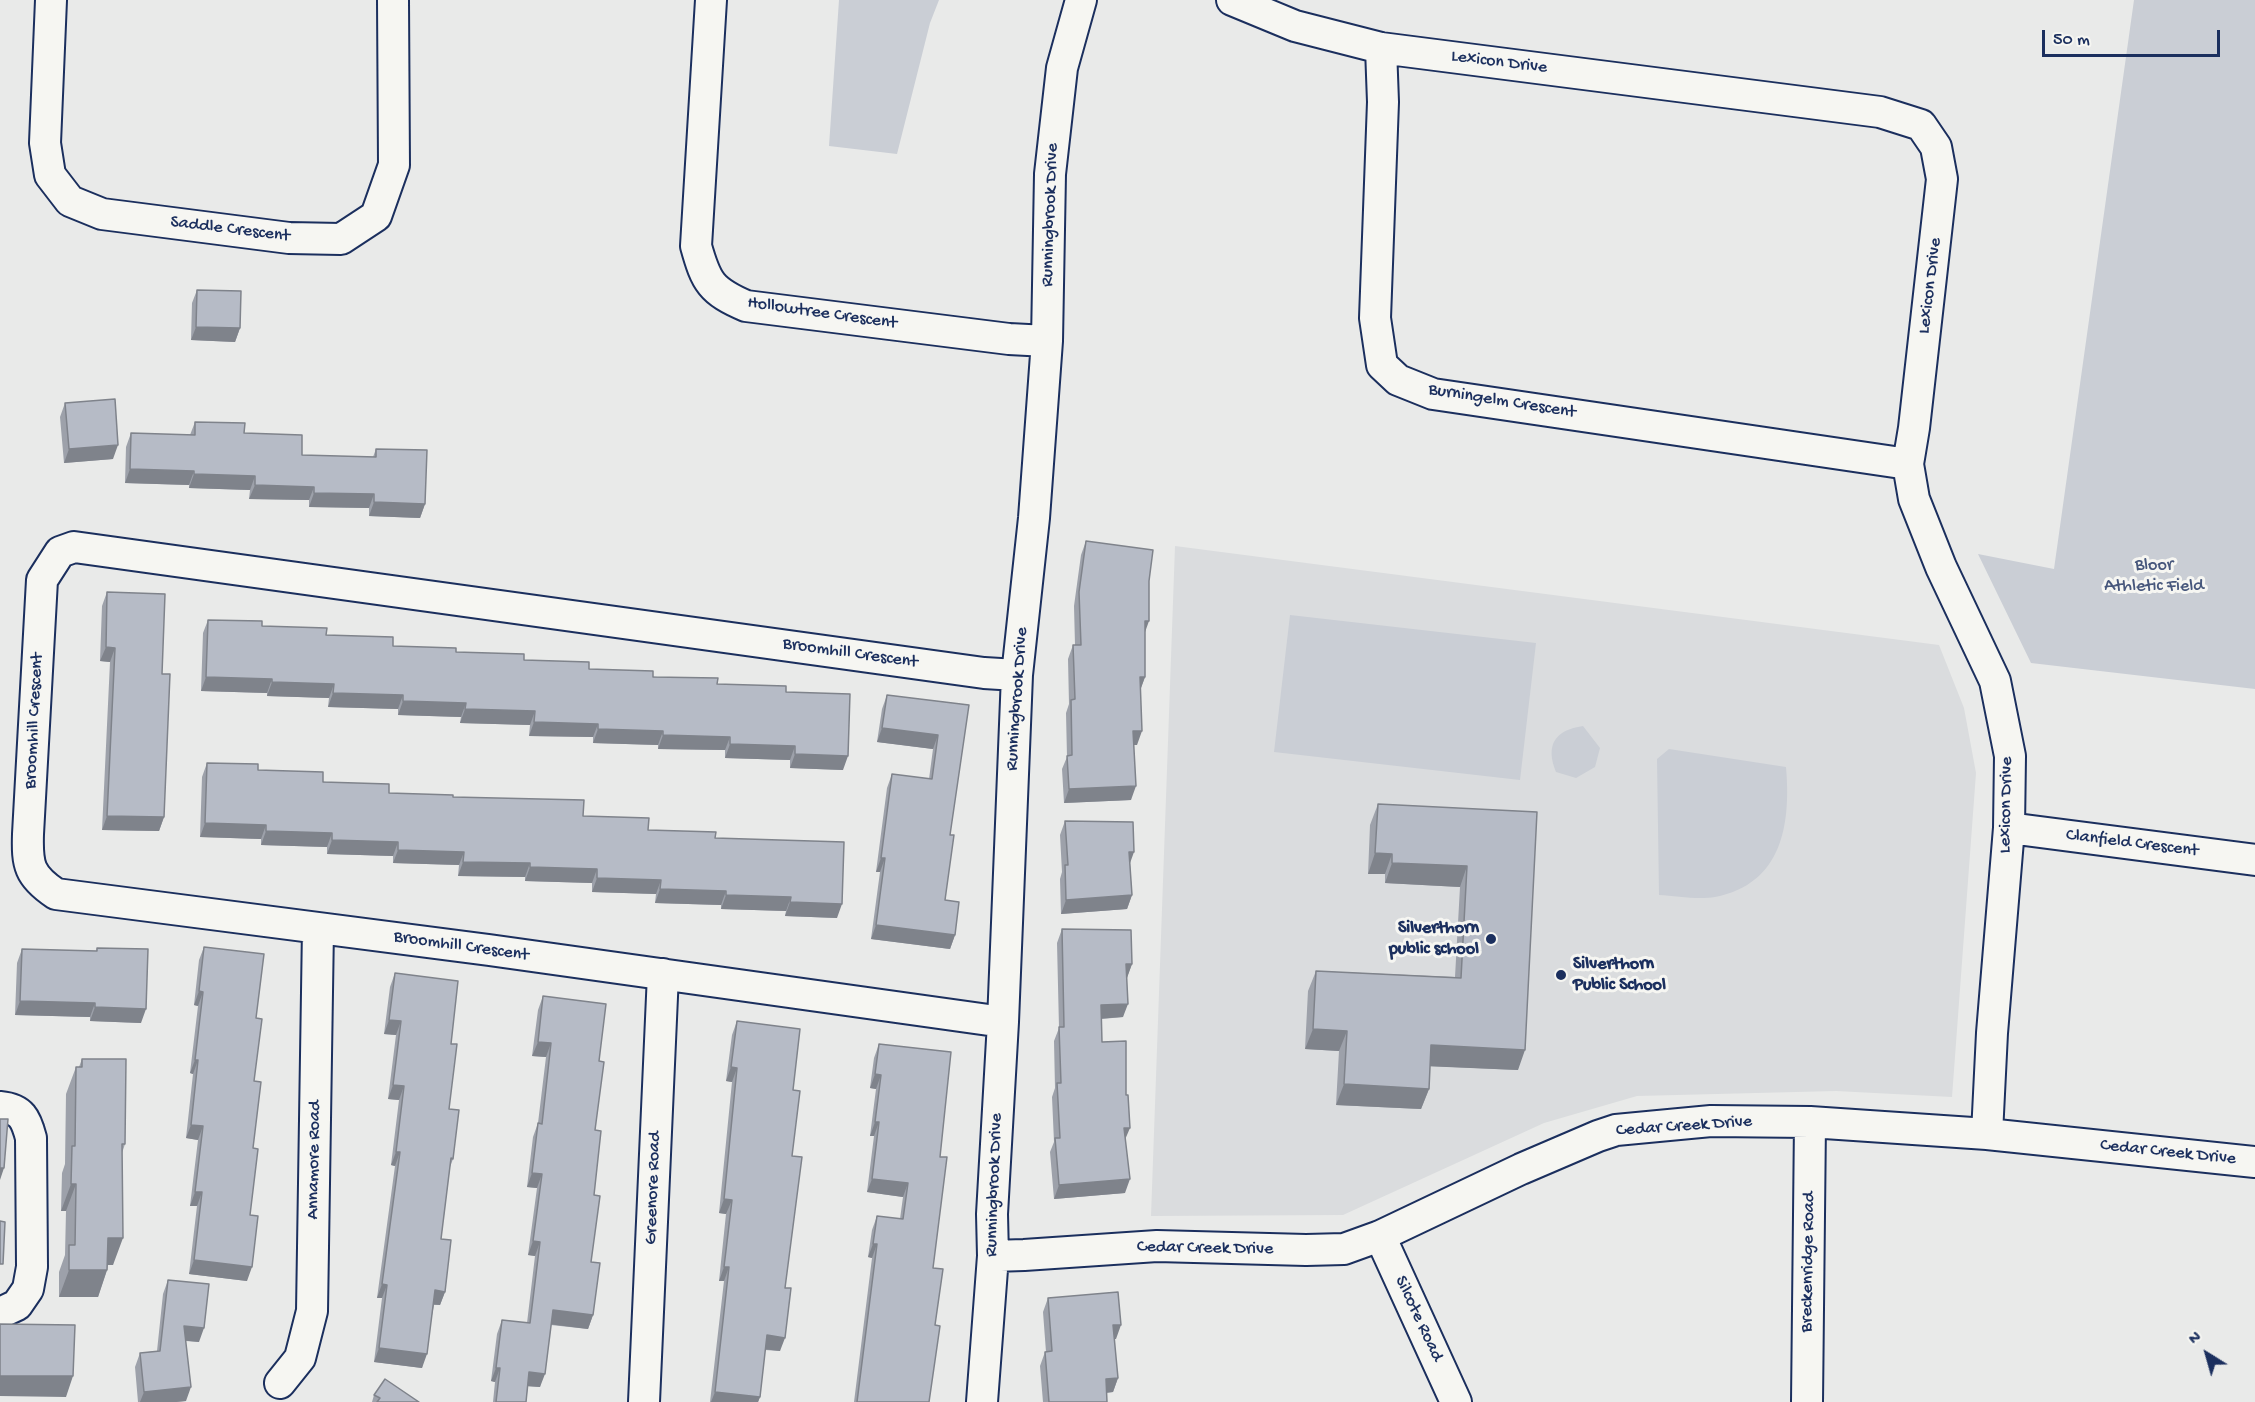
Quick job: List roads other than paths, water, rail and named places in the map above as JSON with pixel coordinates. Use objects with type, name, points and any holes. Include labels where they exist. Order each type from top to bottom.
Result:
[{"type":"street","name":"Saddle Crescent","points":[[51,0],[45,143],[50,174],[70,201],[102,214],[289,238],[341,239],[376,216],[394,165],[393,0]]},
{"type":"street","name":"Hollowtree Crescent","points":[[711,0],[696,246],[703,273],[722,296],[746,306],[1009,339],[1047,341]]},
{"type":"street","name":"Runningbrook Drive","points":[[982,1402],[993,1256],[992,1214],[1003,1022],[1017,675],[1034,518],[1047,341],[1050,174],[1062,68],[1081,0]]},
{"type":"street","name":"Lexicon Drive","points":[[1232,0],[1295,26],[1381,48],[1880,112],[1921,125],[1936,147],[1942,179],[1908,464],[1914,499],[1941,567],[1995,681],[2010,756],[2009,828],[1992,1033],[1987,1134]]},
{"type":"street","name":"Burningelm Crescent","points":[[1381,48],[1383,102],[1376,318],[1382,365],[1398,380],[1433,394],[1908,464]]},
{"type":"street","name":"Broomhill Crescent","points":[[1003,1022],[663,974],[56,894],[43,886],[33,875],[28,851],[42,580],[60,552],[74,547],[984,673],[1017,675]]},
{"type":"street","name":"Clanfield Crescent","points":[[2009,828],[2255,860]]},
{"type":"street","name":"Annamore Road","points":[[280,1383],[300,1358],[312,1311],[318,928]]},
{"type":"street","name":"Greenore Road","points":[[644,1402],[663,974]]},
{"type":"street","points":[[0,1107],[12,1108],[26,1119],[32,1138],[32,1267],[28,1289],[17,1305],[0,1313]]},
{"type":"street","name":"Cedar Creek Drive","points":[[993,1256],[1157,1246],[1344,1249],[1380,1236],[1521,1169],[1616,1130],[1711,1121],[1810,1122],[1987,1134],[2255,1162]]},
{"type":"street","name":"Breckenridge Road","points":[[1808,1402],[1810,1122]]},
{"type":"street","name":"Silcote Road","points":[[1380,1236],[1456,1402]]},
{"type":"place","name":"Silverthorn public school","points":[[1491,939]]},
{"type":"place","name":"Silverthorn Public School","points":[[1561,975]]},
{"type":"park label","name":"Bloor Athletic Field","points":[[2154,576]]}]
